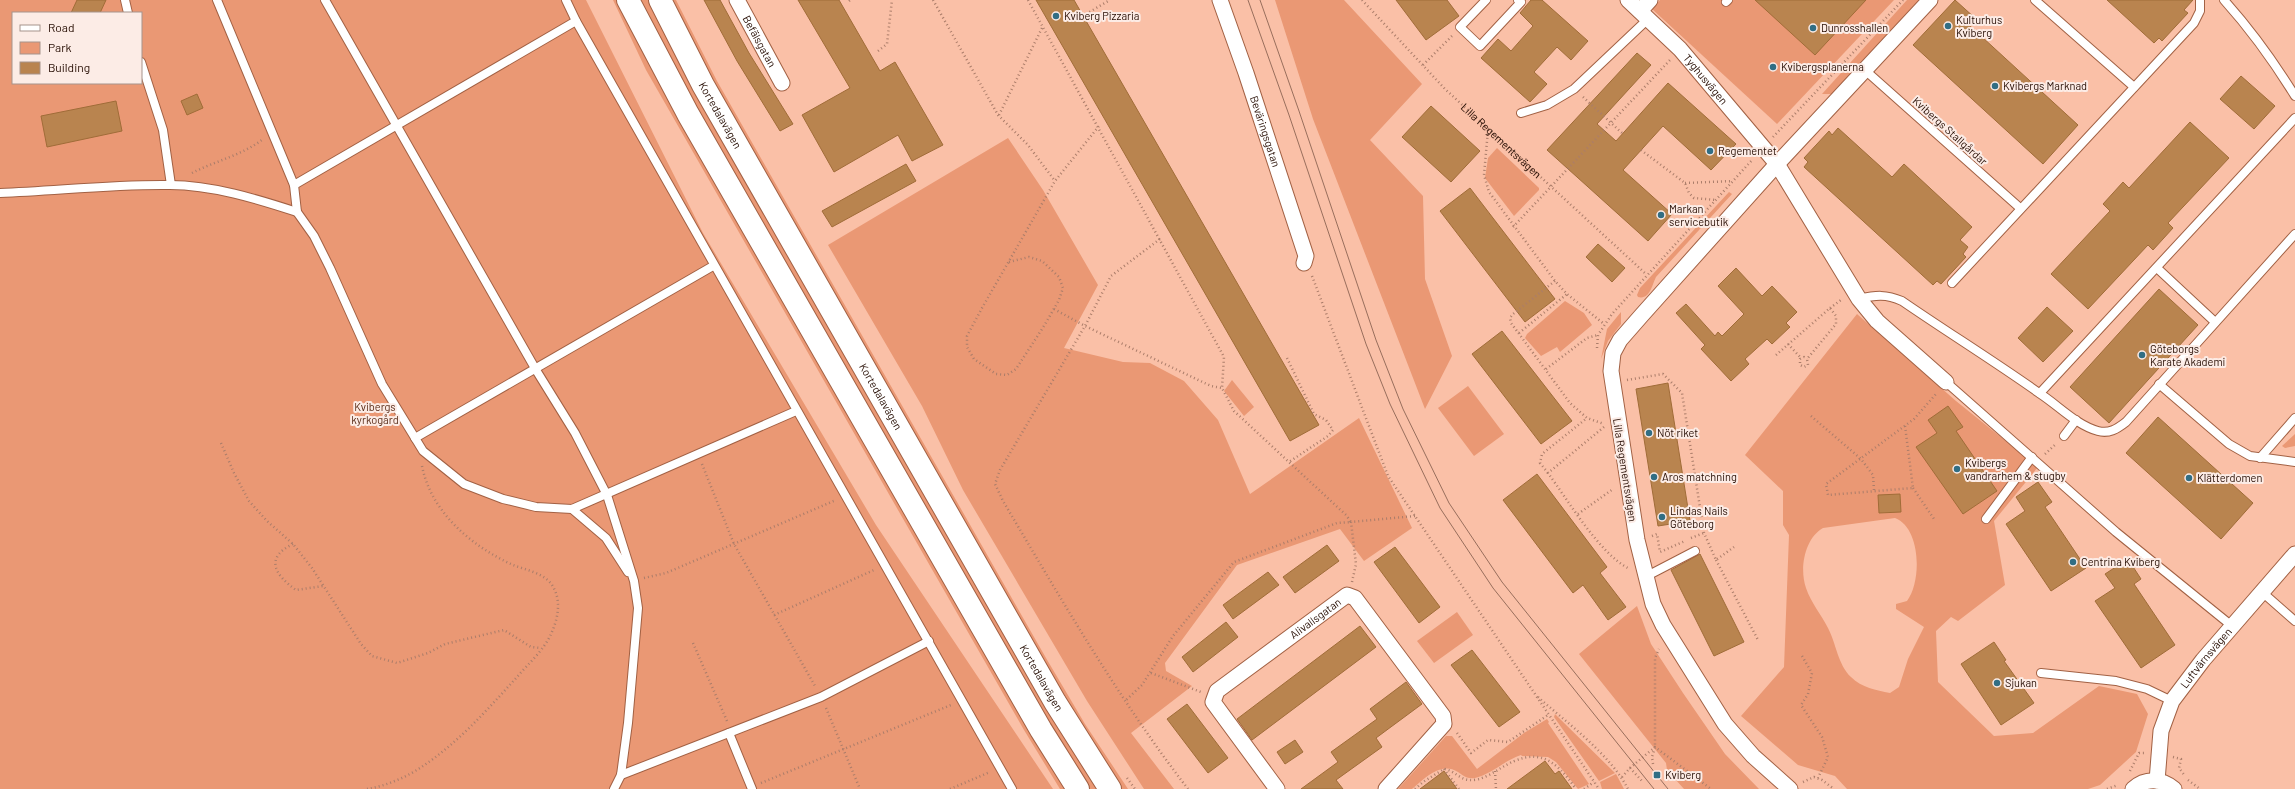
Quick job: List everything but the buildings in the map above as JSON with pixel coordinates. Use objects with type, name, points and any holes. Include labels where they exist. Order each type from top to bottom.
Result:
[{"type":"main road","points":[[628,0],[684,107],[1040,730],[1078,789]]},
{"type":"main road","name":"Kortedalavägen","points":[[660,0],[703,85],[819,289],[1055,702],[1110,789]]},
{"type":"street","name":"Befälsgatan","points":[[737,0],[782,83]]},
{"type":"street","name":"Beväringsgatan","points":[[1220,0],[1246,73],[1306,256],[1304,263]]},
{"type":"street","name":"Tyghusvägen","points":[[1628,0],[1680,49],[1777,164]]},
{"type":"street","points":[[1644,15],[1650,0]]},
{"type":"street","name":"Lilla Regementsvägen","points":[[1796,786],[1753,756],[1725,724],[1663,626],[1645,577],[1637,540],[1612,383],[1613,353],[1620,340],[1777,164],[1866,71],[1930,0]]},
{"type":"street","points":[[1777,164],[1859,299],[1877,321],[1946,382]]},
{"type":"street","name":"Luftvärnsvägen","points":[[2157,781],[2161,732],[2172,701],[2181,687],[2232,626],[2295,554]]},
{"type":"street","name":"Alivallsgatan","points":[[1277,789],[1213,702],[1214,696],[1217,691],[1348,595],[1355,598],[1441,710],[1444,724]]},
{"type":"street","points":[[1386,789],[1444,724]]},
{"type":"street","points":[[2133,789],[2143,782],[2157,781],[2174,789]]},
{"type":"lane","points":[[125,0],[128,12]]},
{"type":"lane","points":[[217,0],[294,185],[297,212],[314,236],[330,268],[382,384],[423,451],[464,484],[510,501],[536,507],[572,509],[699,455],[796,411]]},
{"type":"lane","points":[[325,0],[536,370],[575,433],[607,495],[634,581],[638,608],[628,722],[621,775],[614,789]]},
{"type":"lane","points":[[566,0],[576,21],[714,266],[1012,789]]},
{"type":"lane","points":[[1486,0],[1460,27],[1480,46],[1520,2],[1518,0]]},
{"type":"lane","points":[[2035,0],[2134,87]]},
{"type":"lane","points":[[1952,283],[2020,208],[2194,23],[2200,11],[2200,0]]},
{"type":"lane","points":[[2224,0],[2257,40],[2295,96]]},
{"type":"lane","points":[[1521,113],[1548,105],[1574,88],[1644,15]]},
{"type":"lane","points":[[294,185],[576,21]]},
{"type":"lane","points":[[142,65],[163,130],[171,185]]},
{"type":"lane","name":"Kvibergs Stallgårdar","points":[[1866,71],[2020,208]]},
{"type":"lane","points":[[2040,393],[2295,118]]},
{"type":"lane","points":[[0,193],[171,185],[229,193],[263,201],[297,212]]},
{"type":"lane","points":[[1859,299],[1875,295],[1887,295],[1902,301],[2040,393],[2076,420],[2098,431],[2116,430],[2126,422],[2295,234]]},
{"type":"lane","points":[[416,438],[714,266]]},
{"type":"lane","points":[[2157,268],[2215,322]]},
{"type":"lane","points":[[1946,382],[2116,532],[2232,626]]},
{"type":"lane","points":[[2159,384],[2229,444],[2250,456],[2295,462]]},
{"type":"lane","points":[[2260,458],[2295,418]]},
{"type":"lane","points":[[2064,436],[2076,420]]},
{"type":"lane","points":[[1986,520],[2035,459]]},
{"type":"lane","points":[[572,509],[606,538],[634,581]]},
{"type":"lane","points":[[1645,577],[1695,551]]},
{"type":"lane","points":[[2262,592],[2295,622]]},
{"type":"lane","points":[[621,775],[821,696],[929,641]]},
{"type":"lane","points":[[2041,673],[2116,681],[2147,689],[2172,701]]},
{"type":"lane","points":[[729,733],[752,788]]},
{"type":"path","points":[[878,51],[887,44],[892,0]]},
{"type":"path","points":[[933,0],[998,115],[1028,146],[1055,181]]},
{"type":"path","points":[[1028,0],[1099,126],[1224,357],[1222,388],[1234,411],[1346,515],[1351,522],[1356,564],[1348,595]]},
{"type":"path","points":[[1086,14],[1110,0]]},
{"type":"path","name":"Lilla Regementsvägen","points":[[1362,0],[1422,66],[1488,130],[1646,274]]},
{"type":"path","points":[[1597,351],[1598,335],[1604,324],[1646,274],[1903,0]]},
{"type":"path","points":[[998,115],[1043,26]]},
{"type":"path","points":[[1422,66],[1460,27]]},
{"type":"path","points":[[1513,227],[1680,49]]},
{"type":"path","points":[[1574,88],[1610,124],[1622,133]]},
{"type":"path","points":[[1009,262],[1029,257],[1042,261],[1052,268],[1059,277],[1063,288],[1054,309],[1016,369],[1007,375],[996,374],[974,359],[967,347],[967,336],[1009,262],[1055,181],[1099,126]]},
{"type":"path","points":[[1488,130],[1484,175],[1489,192],[1513,227],[1555,281],[1567,294],[1604,324]]},
{"type":"path","points":[[171,185],[213,162],[254,146],[272,132]]},
{"type":"path","points":[[1641,150],[1685,183],[1689,193],[1694,198],[1716,200]]},
{"type":"path","points":[[1685,183],[1733,181]]},
{"type":"path","points":[[1160,239],[1111,276],[1086,326],[1000,470],[995,484],[1003,501],[1079,630],[1125,701],[1188,789]]},
{"type":"path","points":[[1304,263],[1312,275],[1380,459],[1388,476],[1599,789]]},
{"type":"path","points":[[1555,281],[1511,316],[1511,323],[1570,402],[1587,418],[1606,425]]},
{"type":"path","points":[[1519,334],[1567,294]]},
{"type":"path","points":[[1776,355],[1830,308],[1836,316],[1836,324],[1807,359],[1808,365],[1803,367],[1799,364],[1801,358]]},
{"type":"path","points":[[1054,309],[1211,386],[1222,388]]},
{"type":"path","points":[[1546,369],[1587,338],[1598,335]]},
{"type":"path","points":[[1788,344],[1801,358],[1807,359]]},
{"type":"path","points":[[1287,358],[1314,414],[1326,420],[1333,430],[1328,436],[1289,462]]},
{"type":"path","points":[[1612,383],[1663,374],[1682,393],[1704,533],[1716,560],[1758,640]]},
{"type":"path","points":[[1913,488],[1874,490],[1828,495],[1826,484],[1914,419],[1946,382]]},
{"type":"path","points":[[1811,416],[1861,459],[1873,475],[1874,490]]},
{"type":"path","points":[[1587,418],[1542,454],[1540,463],[1611,556],[1632,570],[1630,563]]},
{"type":"path","name":"Lilla Regementsvägen","points":[[1605,418],[1608,432]]},
{"type":"path","points":[[1548,473],[1606,425]]},
{"type":"path","points":[[1905,426],[1913,488],[1934,519]]},
{"type":"path","points":[[2035,459],[2064,436]]},
{"type":"path","points":[[221,444],[234,473],[250,501],[267,521],[293,544],[361,644],[372,656],[397,663],[428,653],[445,644],[504,630],[531,647],[541,648]]},
{"type":"path","points":[[367,789],[398,780],[422,767],[455,742],[499,696],[541,648],[550,635],[557,616],[558,599],[552,584],[538,574],[502,560],[450,522],[436,504],[425,483],[422,464],[423,451]]},
{"type":"path","points":[[699,455],[734,544],[821,696],[860,789]]},
{"type":"path","name":"Lilla Regementsvägen","points":[[1578,514],[1616,487],[1618,494]]},
{"type":"path","points":[[634,581],[666,573],[845,496]]},
{"type":"path","points":[[1125,701],[1133,695],[1151,673],[1173,636],[1234,562],[1337,523],[1415,516]]},
{"type":"path","points":[[1637,540],[1657,534],[1660,552],[1704,533]]},
{"type":"path","points":[[293,544],[284,548],[276,557],[276,569],[284,582],[296,590],[323,586]]},
{"type":"path","points":[[1716,560],[1734,547]]},
{"type":"path","points":[[774,614],[884,566]]},
{"type":"path","points":[[1658,642],[1664,654]]},
{"type":"path","points":[[693,643],[727,722],[729,733]]},
{"type":"path","points":[[1653,764],[1652,757],[1655,747],[1655,658],[1656,650],[1660,648]]},
{"type":"path","points":[[1802,656],[1812,673],[1808,694],[1801,704],[1822,737],[1828,757],[1818,778]]},
{"type":"path","points":[[1151,673],[1200,691]]},
{"type":"path","points":[[1534,694],[1592,746],[1622,777],[1628,789]]},
{"type":"path","points":[[752,788],[961,700]]},
{"type":"path","points":[[1444,724],[1454,730],[1471,752],[1488,740],[1508,742],[1548,715]]},
{"type":"path","points":[[1622,777],[1630,768],[1655,747]]},
{"type":"path","points":[[1655,747],[1711,789]]},
{"type":"path","points":[[1444,769],[1470,780],[1495,771],[1514,761],[1543,757],[1561,770],[1576,789]]},
{"type":"path","points":[[2181,759],[2179,768],[2186,778],[2200,789]]},
{"type":"path","points":[[950,789],[1000,768]]},
{"type":"path","points":[[1630,768],[1642,781]]},
{"type":"path","points":[[1414,789],[1444,769]]},
{"type":"path","points":[[1444,769],[1459,789]]},
{"type":"path","points":[[1495,771],[1496,789]]},
{"type":"path","points":[[1796,786],[1814,777],[1818,778],[1834,789]]},
{"type":"path","points":[[1584,789],[1594,782]]},
{"type":"green space","name":"Kvibergs kyrkogård","points":[[0,0],[586,0],[703,233],[876,525],[1053,789],[0,789]]},
{"type":"green space","points":[[613,0],[617,0],[653,72],[1068,789],[1060,789],[1024,730],[646,70]]},
{"type":"green space","points":[[639,0],[650,0],[1099,789],[1090,789],[1066,752],[677,73]]},
{"type":"green space","points":[[672,0],[676,0],[717,81],[1046,658],[1085,724],[1128,789],[1122,789],[1060,690],[711,80]]},
{"type":"green space","points":[[1275,0],[1344,0],[1422,84],[1370,140],[1423,196],[1425,279],[1452,356],[1425,409],[1313,119]]},
{"type":"green space","name":"Kvibergsplanerna","points":[[1660,0],[1894,0],[1777,124],[1652,9]]},
{"type":"green space","points":[[1907,0],[1919,0],[1832,94],[1822,94]]},
{"type":"green space","points":[[1008,138],[1043,190],[1098,285],[1064,348],[1123,362],[1150,363],[1184,381],[1218,420],[1250,494],[1359,418],[1412,528],[1364,561],[1340,529],[1237,565],[1165,663],[1166,671],[1192,686],[1131,733],[1174,789],[1144,789],[1087,701],[963,490],[922,406],[828,245]]},
{"type":"green space","points":[[1497,148],[1539,188],[1539,190],[1514,216],[1485,178],[1488,158]]},
{"type":"green space","points":[[1729,192],[1732,194],[1656,277],[1648,294],[1638,297],[1637,295],[1640,288]]},
{"type":"green space","points":[[1565,301],[1584,313],[1592,325],[1560,352],[1557,347],[1541,356],[1525,338],[1527,334]]},
{"type":"green space","points":[[1621,312],[1621,324],[1608,341],[1601,359],[1607,329]]},
{"type":"green space","points":[[1857,314],[1956,401],[2038,467],[1994,521],[2005,585],[1958,621],[1951,617],[1936,631],[1938,682],[1994,736],[2033,733],[2099,686],[2137,694],[2148,714],[2136,752],[2100,785],[2088,789],[1847,789],[1835,776],[1798,765],[1741,716],[1784,667],[1789,535],[1783,525],[1783,491],[1745,455]],"holes":[[[1895,518],[1904,524],[1910,532],[1914,543],[1917,569],[1912,592],[1907,601],[1896,604],[1896,609],[1924,627],[1908,659],[1899,687],[1890,693],[1874,690],[1864,686],[1855,681],[1847,672],[1840,660],[1831,634],[1808,593],[1803,572],[1805,554],[1808,546],[1812,539],[1823,528]]]},
{"type":"green space","points":[[1232,380],[1254,407],[1244,416],[1224,391]]},
{"type":"green space","points":[[1468,386],[1504,434],[1474,456],[1438,408]]},
{"type":"green space","points":[[2295,434],[2295,446],[2285,448],[2282,446]]},
{"type":"green space","points":[[1637,606],[1651,644],[1683,693],[1725,754],[1759,789],[1684,789],[1667,770],[1666,763],[1579,654]]},
{"type":"green space","points":[[1457,612],[1473,635],[1434,663],[1417,641]]},
{"type":"green space","points":[[1555,714],[1615,773],[1599,781],[1554,717]]},
{"type":"green space","points":[[1547,719],[1549,722],[1548,723],[1589,784],[1578,789],[1556,762],[1548,757],[1521,755],[1475,778],[1468,778],[1452,769],[1445,768],[1434,772],[1412,789],[1398,789],[1446,736],[1452,736],[1477,769],[1524,733]]},
{"type":"green space","points":[[1616,774],[1624,789],[1602,789],[1600,782]]},
{"type":"tram line","points":[[1248,0],[1289,115],[1366,344],[1390,404],[1440,508],[1493,588],[1654,789]]},
{"type":"tram line","points":[[1260,0],[1376,340],[1403,409],[1449,503],[1502,582],[1668,789]]},
{"type":"place","name":"Kviberg Pizzaria","points":[[1056,16]]},
{"type":"place","name":"Kulturhus Kviberg","points":[[1948,26]]},
{"type":"place","name":"Dunrosshallen","points":[[1813,28]]},
{"type":"place","name":"Kvibergsplanerna","points":[[1773,67]]},
{"type":"place","name":"Kvibergs Marknad","points":[[1995,86]]},
{"type":"place","name":"Regementet","points":[[1710,151]]},
{"type":"place","name":"Markan servicebutik","points":[[1661,215]]},
{"type":"place","name":"Göteborgs Karate Akademi","points":[[2142,355]]},
{"type":"place","name":"Nöt riket","points":[[1649,433]]},
{"type":"place","name":"Kvibergs vandrarhem & stugby","points":[[1957,469]]},
{"type":"place","name":"Aros matchning","points":[[1654,477]]},
{"type":"place","name":"Klätterdomen","points":[[2189,478]]},
{"type":"place","name":"Lindas Nails Göteborg","points":[[1662,517]]},
{"type":"place","name":"Centrina Kviberg","points":[[2073,562]]},
{"type":"place","name":"Sjukan","points":[[1997,683]]},
{"type":"place","name":"Kviberg","points":[[1657,775]]}]
